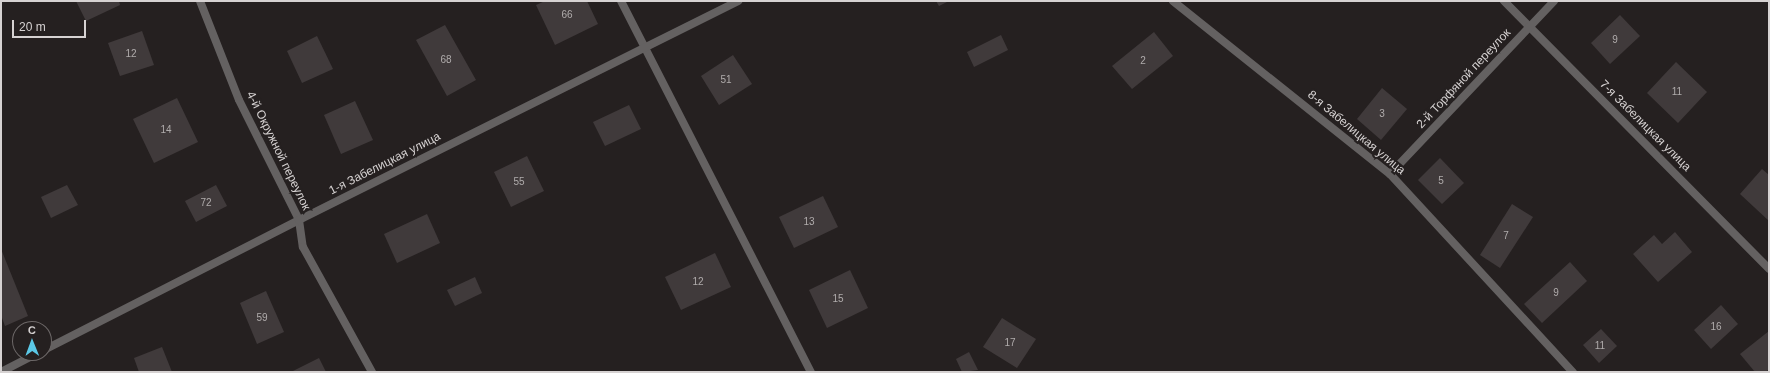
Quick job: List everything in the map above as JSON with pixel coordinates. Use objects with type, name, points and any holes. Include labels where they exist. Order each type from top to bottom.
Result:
[{"type":"street","name":"4-й Окружной переулок","points":[[200,1],[239,100],[299,220],[303,247],[372,372]]},
{"type":"street","points":[[621,1],[812,372]]},
{"type":"street","name":"1-я Забелицкая улица","points":[[52,346],[299,220],[738,1]]},
{"type":"street","name":"8-я Забелицкая улица","points":[[1173,1],[1390,174],[1573,372]]},
{"type":"street","name":"7-я Забелицкая улица","points":[[1504,1],[1769,269]]},
{"type":"street","name":"2-й Торфяной переулок","points":[[1390,174],[1554,1]]},
{"type":"street","points":[[1,372],[22,361]]},
{"type":"building","points":[[76,1],[119,1],[120,5],[86,21]]},
{"type":"building","points":[[545,1],[587,1],[598,24],[555,45],[536,5]]},
{"type":"building","points":[[936,1],[949,1],[939,6]]},
{"type":"building","points":[[1620,15],[1640,36],[1610,64],[1591,43]]},
{"type":"building","points":[[445,25],[476,80],[447,96],[416,40]]},
{"type":"building","points":[[142,31],[154,65],[120,76],[108,43]]},
{"type":"building","points":[[1154,32],[1173,56],[1132,89],[1112,66]]},
{"type":"building","points":[[1001,35],[1008,50],[974,67],[967,52]]},
{"type":"building","points":[[317,36],[333,69],[302,83],[287,51]]},
{"type":"building","points":[[733,55],[752,84],[719,105],[701,76]]},
{"type":"building","points":[[1676,62],[1707,92],[1678,123],[1647,93]]},
{"type":"building","points":[[1382,88],[1407,109],[1381,140],[1357,119]]},
{"type":"building","points":[[177,98],[198,142],[154,163],[133,119]]},
{"type":"building","points":[[355,101],[373,140],[341,154],[324,115]]},
{"type":"building","points":[[629,105],[641,129],[605,146],[593,122]]},
{"type":"building","points":[[527,156],[544,191],[511,207],[494,172]]},
{"type":"building","points":[[1440,158],[1464,183],[1442,204],[1418,180]]},
{"type":"building","points":[[1762,169],[1769,175],[1769,221],[1740,194]]},
{"type":"building","points":[[67,185],[78,205],[51,218],[41,197]]},
{"type":"building","points":[[216,185],[227,206],[196,222],[185,201]]},
{"type":"building","points":[[823,196],[838,227],[794,248],[779,217]]},
{"type":"building","points":[[1512,204],[1533,217],[1500,268],[1480,255]]},
{"type":"building","points":[[427,214],[440,243],[397,263],[384,234]]},
{"type":"building","points":[[1675,232],[1692,252],[1658,282],[1633,254],[1654,235],[1662,244]]},
{"type":"building","points":[[1,249],[28,316],[16,321],[12,321],[12,323],[5,326],[1,315]]},
{"type":"building","points":[[715,253],[731,287],[681,310],[665,277]]},
{"type":"building","points":[[1570,262],[1587,281],[1542,323],[1524,304]]},
{"type":"building","points":[[850,270],[868,308],[827,328],[809,290]]},
{"type":"building","points":[[475,277],[482,293],[455,306],[447,290]]},
{"type":"building","points":[[266,291],[284,332],[257,344],[240,303]]},
{"type":"building","points":[[1721,305],[1738,324],[1711,349],[1694,330]]},
{"type":"building","points":[[1002,318],[1036,339],[1017,368],[983,347]]},
{"type":"building","points":[[1601,329],[1617,346],[1599,363],[1583,345]]},
{"type":"building","points":[[1769,331],[1769,369],[1766,372],[1755,372],[1740,354]]},
{"type":"building","points":[[162,347],[172,372],[139,372],[134,358]]},
{"type":"building","points":[[969,352],[978,370],[962,372],[956,359]]},
{"type":"building","points":[[319,358],[326,372],[291,372]]}]
